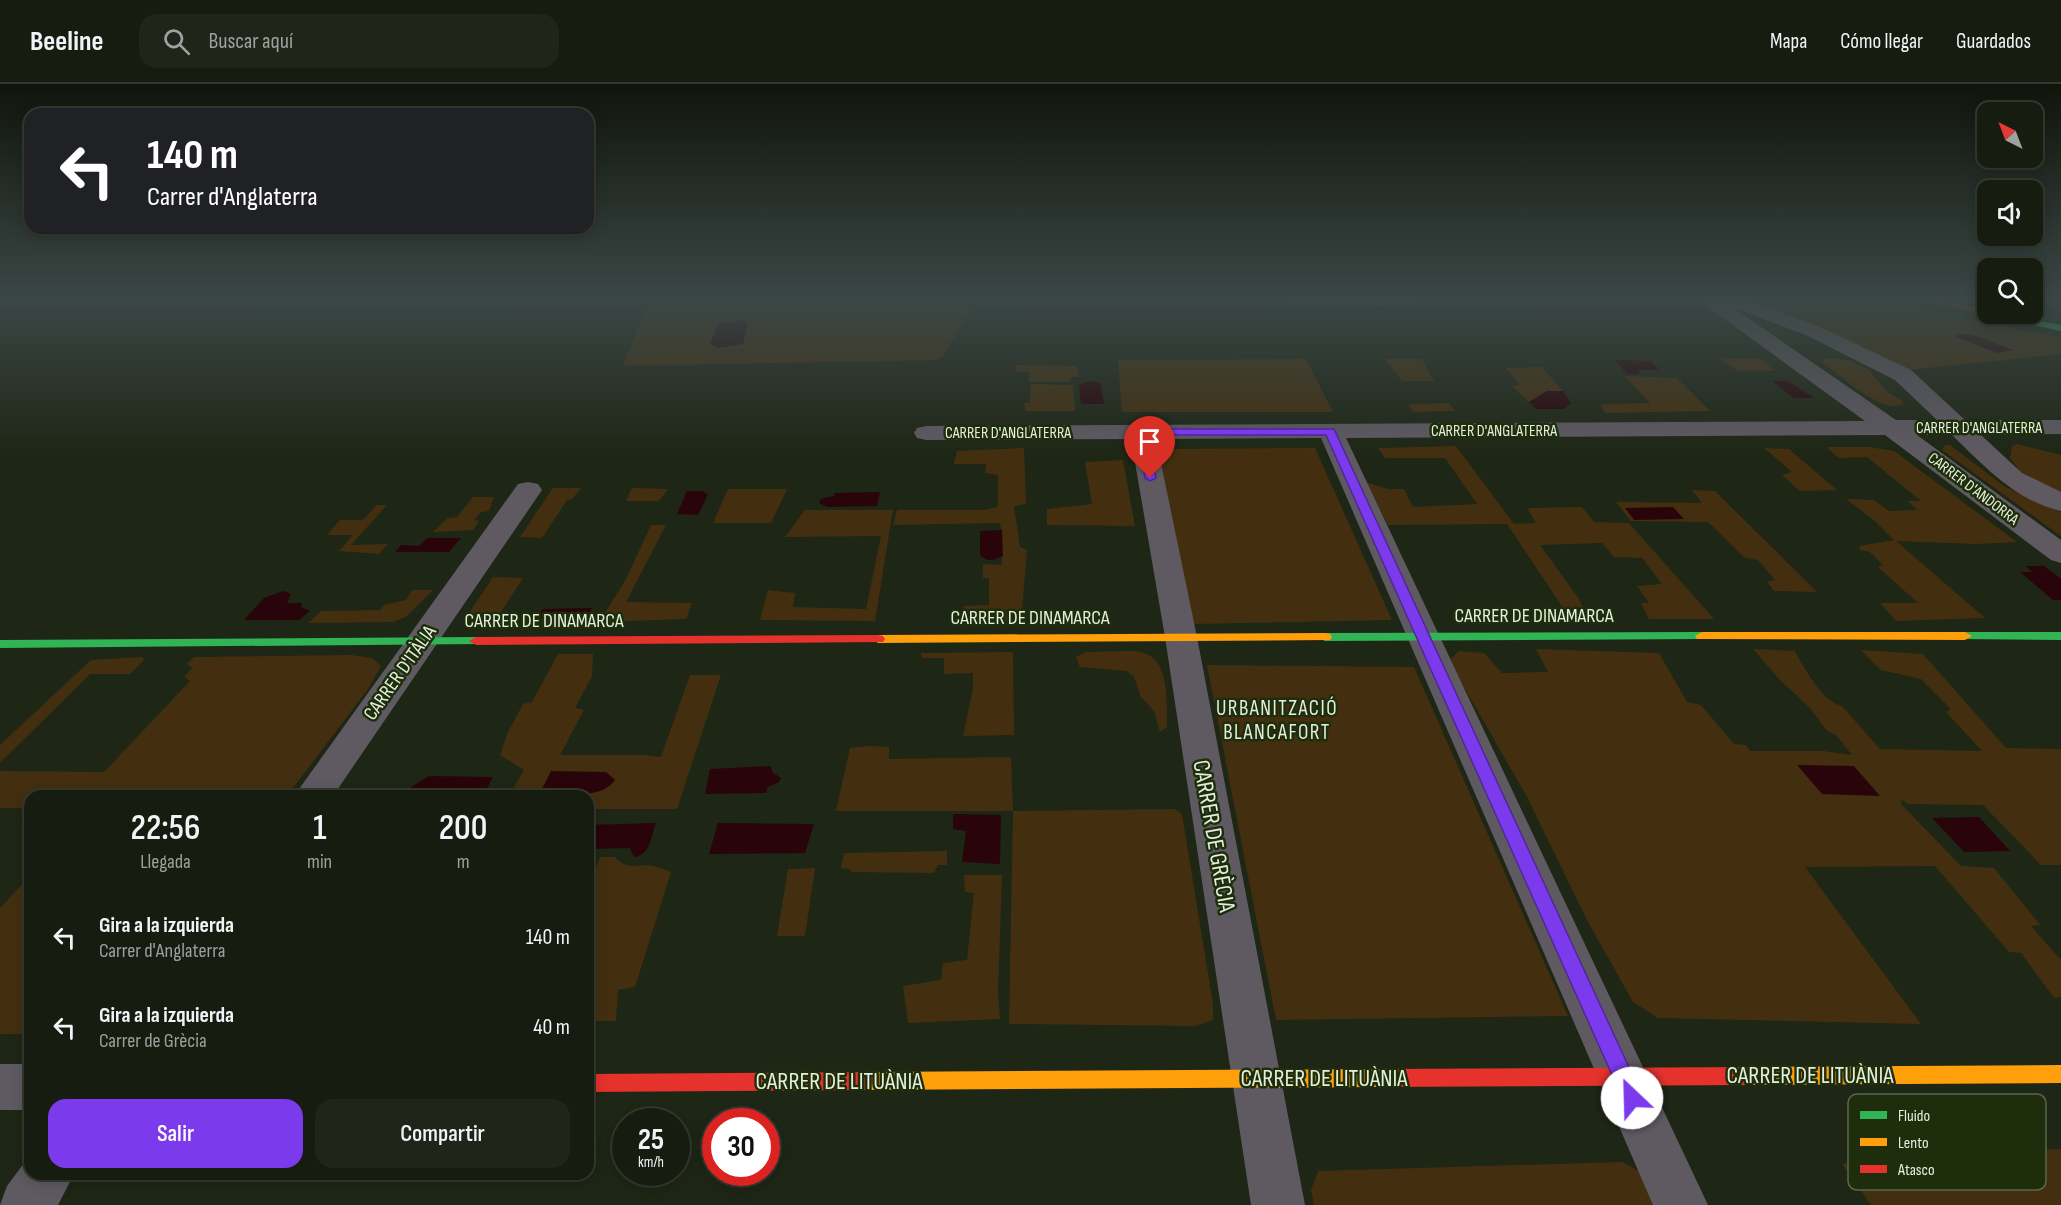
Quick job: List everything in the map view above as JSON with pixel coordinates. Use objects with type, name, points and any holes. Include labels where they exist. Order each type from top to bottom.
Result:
[{"type":"street","name":"CARRER D'ANDORRA","points":[[1777,349],[1891,428],[2061,555]]},
{"type":"street","name":"CARRER D'ANDORRA","points":[[1851,349],[1903,375],[1957,429],[2013,479],[2061,503]]},
{"type":"street","name":"CARRER D'ANDORRA","points":[[1796,363],[1805,355],[1816,351],[1868,358]]},
{"type":"street","name":"CARRER D'ANGLATERRA","points":[[926,433],[1835,430],[2061,427]]},
{"type":"street","name":"CARRER DE GRÈCIA","points":[[1142,432],[1181,637],[1278,1205]]},
{"type":"street","points":[[1330,432],[1681,1205]]},
{"type":"street","name":"CARRER D'ITÀLIA","points":[[317,790],[528,490]]},
{"type":"street","name":"CARRER DE DINAMARCA","points":[[0,644],[1423,636],[2061,636]]},
{"type":"street","name":"CARRER DE LITUÀNIA","points":[[594,1083],[2061,1074]]},
{"type":"street","points":[[0,1087],[24,1087]]},
{"type":"street","points":[[27,1205],[44,1180]]},
{"type":"shaded area","points":[[630,349],[947,349],[942,357],[936,360],[623,366]]},
{"type":"shaded area","points":[[1862,349],[2061,349],[2061,354],[1909,370]]},
{"type":"shaded area","points":[[1988,349],[2013,350],[1997,353]]},
{"type":"shaded area","points":[[1720,358],[1760,358],[1776,371],[1737,371]]},
{"type":"shaded area","points":[[1826,358],[1848,360],[1869,370],[1887,392],[1901,400],[1903,404],[1885,405],[1864,394],[1822,362]]},
{"type":"shaded area","points":[[1306,359],[1333,412],[1122,412],[1118,360]]},
{"type":"shaded area","points":[[1385,359],[1422,359],[1434,381],[1402,381]]},
{"type":"shaded area","points":[[1614,360],[1651,361],[1659,370],[1638,370],[1640,374],[1627,374]]},
{"type":"shaded area","points":[[1016,365],[1077,366],[1079,377],[1072,377],[1070,382],[1029,382],[1029,372],[1016,372]]},
{"type":"shaded area","points":[[1542,367],[1563,391],[1547,391],[1529,402],[1512,386],[1520,385],[1506,368]]},
{"type":"shaded area","points":[[1624,376],[1677,378],[1710,411],[1605,413],[1600,404],[1650,403]]},
{"type":"shaded area","points":[[1089,381],[1100,383],[1104,404],[1081,404],[1079,385]]},
{"type":"shaded area","points":[[1772,381],[1788,381],[1814,398],[1794,398]]},
{"type":"shaded area","points":[[1031,384],[1073,385],[1075,411],[1026,411],[1024,403],[1030,403]]},
{"type":"shaded area","points":[[1547,391],[1563,391],[1571,403],[1564,409],[1536,409],[1529,402]]},
{"type":"shaded area","points":[[1449,403],[1455,411],[1413,412],[1408,404]]},
{"type":"shaded area","points":[[2017,444],[2061,455],[2061,495],[2022,474],[2010,458],[2012,446]]},
{"type":"shaded area","points":[[1945,445],[1950,445],[2004,486],[2061,512],[2061,536],[1942,450]]},
{"type":"shaded area","points":[[1456,446],[1514,524],[1536,523],[1527,508],[1582,507],[1594,522],[1629,523],[1714,619],[1649,619],[1641,603],[1649,603],[1637,586],[1662,584],[1642,558],[1614,557],[1602,543],[1540,545],[1579,599],[1588,616],[1569,617],[1507,524],[1388,525],[1365,482],[1388,489],[1404,489],[1413,507],[1477,504],[1445,458],[1385,458],[1378,448]]},
{"type":"shaded area","points":[[1826,447],[1869,447],[1894,451],[2017,542],[1976,544],[1896,541],[1985,618],[1896,621],[1880,603],[1918,603],[1878,567],[1883,565],[1870,552],[1860,550],[1859,546],[1894,540],[1876,522],[1846,499],[1874,500],[1889,511],[1917,510],[1908,501],[1921,501],[1867,457],[1839,458]]},
{"type":"shaded area","points":[[1024,448],[1026,504],[1014,506],[1020,547],[1027,550],[1021,622],[969,619],[963,606],[989,605],[989,578],[983,578],[983,564],[1002,565],[1002,530],[999,523],[893,525],[897,510],[983,510],[998,507],[998,475],[985,473],[986,464],[954,464],[957,451]]},
{"type":"shaded area","points":[[1315,448],[1392,620],[1192,624],[1157,449]]},
{"type":"shaded area","points":[[1764,448],[1789,449],[1837,490],[1800,491],[1782,475],[1792,472]]},
{"type":"shaded area","points":[[1123,460],[1135,526],[1047,525],[1047,509],[1092,504],[1085,462]]},
{"type":"shaded area","points":[[553,488],[581,488],[572,499],[567,500],[542,538],[520,537]]},
{"type":"shaded area","points":[[632,488],[668,489],[659,501],[626,501]]},
{"type":"shaded area","points":[[728,489],[787,489],[771,523],[713,523]]},
{"type":"shaded area","points":[[1692,490],[1715,491],[1817,592],[1774,591],[1767,582],[1775,580],[1758,560],[1745,558],[1708,522],[1631,521],[1616,502],[1702,503]]},
{"type":"shaded area","points":[[687,491],[705,491],[704,493],[708,494],[698,515],[677,514]]},
{"type":"shaded area","points":[[880,492],[877,506],[827,507],[819,503],[821,499],[834,496],[835,493]]},
{"type":"shaded area","points":[[473,497],[494,497],[489,511],[481,512],[474,520],[479,521],[473,530],[433,532],[448,518],[457,517]]},
{"type":"shaded area","points":[[377,505],[387,505],[351,545],[388,544],[379,554],[339,551],[353,535],[327,535],[340,520],[363,520]]},
{"type":"shaded area","points":[[1673,507],[1684,519],[1634,520],[1625,508]]},
{"type":"shaded area","points":[[805,510],[893,510],[875,621],[760,620],[768,590],[795,593],[793,607],[866,609],[881,536],[785,537]]},
{"type":"shaded area","points":[[651,525],[666,525],[626,602],[692,603],[686,619],[599,622],[625,581]]},
{"type":"shaded area","points":[[1002,530],[1003,556],[991,560],[983,558],[980,555],[980,531]]},
{"type":"shaded area","points":[[427,538],[461,538],[449,552],[395,552],[401,545],[419,546]]},
{"type":"shaded area","points":[[2026,566],[2044,566],[2061,579],[2061,600],[2053,600],[2020,572],[2032,572]]},
{"type":"shaded area","points":[[493,577],[523,578],[494,623],[475,621],[469,613]]},
{"type":"shaded area","points":[[412,590],[433,590],[406,617],[393,622],[308,623],[321,611],[380,610],[384,605],[406,600]]},
{"type":"shaded area","points":[[283,591],[291,594],[287,603],[302,603],[301,607],[310,611],[299,620],[244,620],[264,598]]},
{"type":"shaded area","points":[[592,608],[586,618],[527,618],[531,613],[539,613],[543,609]]},
{"type":"shaded area","points":[[1536,649],[1659,653],[1687,702],[1701,705],[1734,744],[1746,745],[1750,751],[1823,751],[1852,755],[1836,735],[1826,730],[1811,709],[1780,680],[1753,649],[1795,651],[1809,675],[1827,698],[1842,706],[1880,749],[1982,751],[1946,712],[1951,709],[1921,679],[1881,670],[1861,650],[1923,654],[2006,748],[2061,749],[2061,865],[2041,865],[1983,805],[1908,804],[1902,800],[1901,804],[1961,866],[1994,868],[2040,925],[2031,926],[2061,960],[2061,997],[2054,998],[2021,953],[2009,952],[1935,866],[1805,867],[1921,1024],[1658,1018],[1633,1002],[1588,922],[1526,795],[1449,661],[1459,651],[1484,653],[1502,673],[1548,672]]},
{"type":"shaded area","points":[[1135,651],[1153,658],[1163,674],[1167,727],[1160,732],[1154,711],[1141,697],[1134,677],[1127,671],[1080,667],[1076,657],[1086,652]]},
{"type":"shaded area","points":[[1013,652],[1014,735],[963,736],[973,688],[973,673],[944,674],[944,658],[922,658],[921,653]]},
{"type":"shaded area","points":[[558,654],[593,654],[592,676],[575,708],[584,710],[560,755],[661,757],[690,675],[721,675],[677,809],[594,809],[594,790],[512,790],[524,770],[500,755],[508,732],[523,704],[532,702]]},
{"type":"shaded area","points":[[351,655],[372,658],[381,666],[368,689],[292,790],[24,790],[24,808],[0,808],[0,771],[104,772],[190,681],[184,677],[192,668],[187,664],[194,657]]},
{"type":"shaded area","points":[[142,657],[144,660],[130,674],[90,674],[0,763],[0,745],[91,660]]},
{"type":"shaded area","points":[[1207,665],[1414,667],[1568,1016],[1276,1020]]},
{"type":"shaded area","points":[[889,747],[889,759],[1011,757],[1013,811],[836,811],[850,748]]},
{"type":"shaded area","points":[[1797,765],[1854,766],[1880,796],[1822,794]]},
{"type":"shaded area","points":[[771,766],[772,772],[781,778],[779,782],[768,787],[766,793],[705,794],[710,769]]},
{"type":"shaded area","points":[[551,771],[606,772],[615,780],[609,787],[594,792],[594,790],[542,790]]},
{"type":"shaded area","points":[[429,776],[493,777],[486,790],[412,790],[411,787]]},
{"type":"shaded area","points":[[1175,809],[1182,814],[1213,1004],[1213,1020],[1196,1026],[1009,1024],[1013,811]]},
{"type":"shaded area","points":[[953,814],[1001,815],[1000,864],[962,862],[966,831],[953,829]]},
{"type":"shaded area","points":[[1979,817],[2010,851],[1964,852],[1932,818]]},
{"type":"shaded area","points":[[656,823],[647,849],[634,857],[630,848],[594,849],[594,825]]},
{"type":"shaded area","points":[[718,823],[814,824],[805,853],[709,854]]},
{"type":"shaded area","points":[[947,851],[947,865],[938,865],[934,873],[851,872],[850,869],[841,868],[844,853]]},
{"type":"shaded area","points":[[600,857],[615,857],[623,864],[652,866],[671,872],[635,987],[618,990],[616,1021],[594,1021],[594,872]]},
{"type":"shaded area","points":[[815,868],[805,936],[777,936],[788,869]]},
{"type":"shaded area","points":[[964,875],[1002,875],[998,992],[1000,1019],[908,1023],[903,986],[941,980],[943,963],[967,960],[974,893],[965,892]]},
{"type":"shaded area","points":[[24,882],[24,1034],[0,1034],[0,908]]},
{"type":"shaded area","points":[[2046,1149],[2061,1149],[2061,1205],[1871,1205],[1860,1190],[2046,1190]]},
{"type":"shaded area","points":[[1622,1162],[1644,1174],[1658,1205],[1314,1205],[1311,1190],[1318,1171]]},
{"type":"shaded area","points":[[1848,1163],[1848,1172],[1842,1164]]},
{"type":"traffic: fast","points":[[1325,637],[1702,636]]},
{"type":"traffic: fast","points":[[1965,636],[2061,636]]},
{"type":"traffic: fast","points":[[0,644],[476,641]]},
{"type":"traffic: slow","points":[[1702,636],[1965,636]]},
{"type":"traffic: slow","points":[[878,639],[1325,637]]},
{"type":"traffic: slow","points":[[1751,1076],[2061,1074]]},
{"type":"traffic: slow","points":[[863,1081],[1379,1078]]},
{"type":"traffic: jam","points":[[476,641],[878,639]]},
{"type":"traffic: jam","points":[[1379,1078],[1751,1076]]},
{"type":"traffic: jam","points":[[594,1083],[863,1081]]},
{"type":"district","name":"URBANITZACIÓ BLANCAFORT","points":[[1277,720]]},
{"type":"route","points":[[1150,478],[1142,432],[1330,432],[1632,1098]]}]
